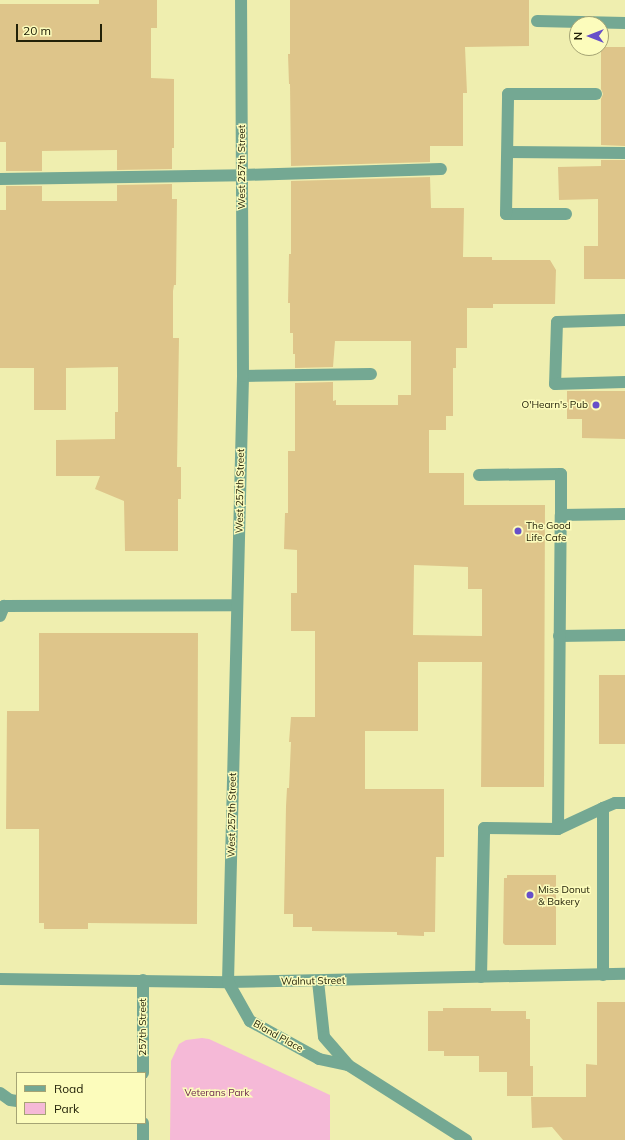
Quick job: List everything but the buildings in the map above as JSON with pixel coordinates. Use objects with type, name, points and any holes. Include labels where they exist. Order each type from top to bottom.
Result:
[{"type":"street","name":"West 257th Street","points":[[228,982],[243,376],[241,0]]},
{"type":"street","points":[[537,21],[625,23]]},
{"type":"street","points":[[566,214],[506,214],[508,94],[596,94]]},
{"type":"street","points":[[508,152],[625,153]]},
{"type":"street","points":[[0,179],[242,175],[441,169]]},
{"type":"street","points":[[625,320],[557,322],[555,384],[625,382]]},
{"type":"street","points":[[243,376],[371,374]]},
{"type":"street","points":[[479,475],[561,474],[558,829]]},
{"type":"street","points":[[561,514],[625,514]]},
{"type":"street","points":[[0,616],[4,606],[237,605]]},
{"type":"street","points":[[559,636],[625,635]]},
{"type":"street","points":[[481,977],[484,828],[558,829],[615,803],[625,803]]},
{"type":"street","points":[[603,808],[603,975]]},
{"type":"street","name":"Walnut Street","points":[[0,979],[228,982],[625,974]]},
{"type":"street","name":"257th Street","points":[[142,1072],[143,980]]},
{"type":"street","name":"Bland Place","points":[[318,981],[324,1037],[348,1065],[466,1140]]},
{"type":"street","name":"Bland Place","points":[[228,982],[250,1021],[319,1059],[348,1065]]},
{"type":"street","points":[[0,1093],[10,1100],[16,1101]]},
{"type":"street","points":[[142,1124],[142,1140]]},
{"type":"green space","name":"Veterans Park","points":[[202,1038],[209,1039],[330,1095],[330,1140],[170,1140],[171,1061],[179,1044],[186,1040]]},
{"type":"place","name":"O'Hearn's Pub","points":[[596,405]]},
{"type":"place","name":"The Good Life Cafe","points":[[518,531]]},
{"type":"place","name":"Miss Donut & Bakery","points":[[530,895]]}]
